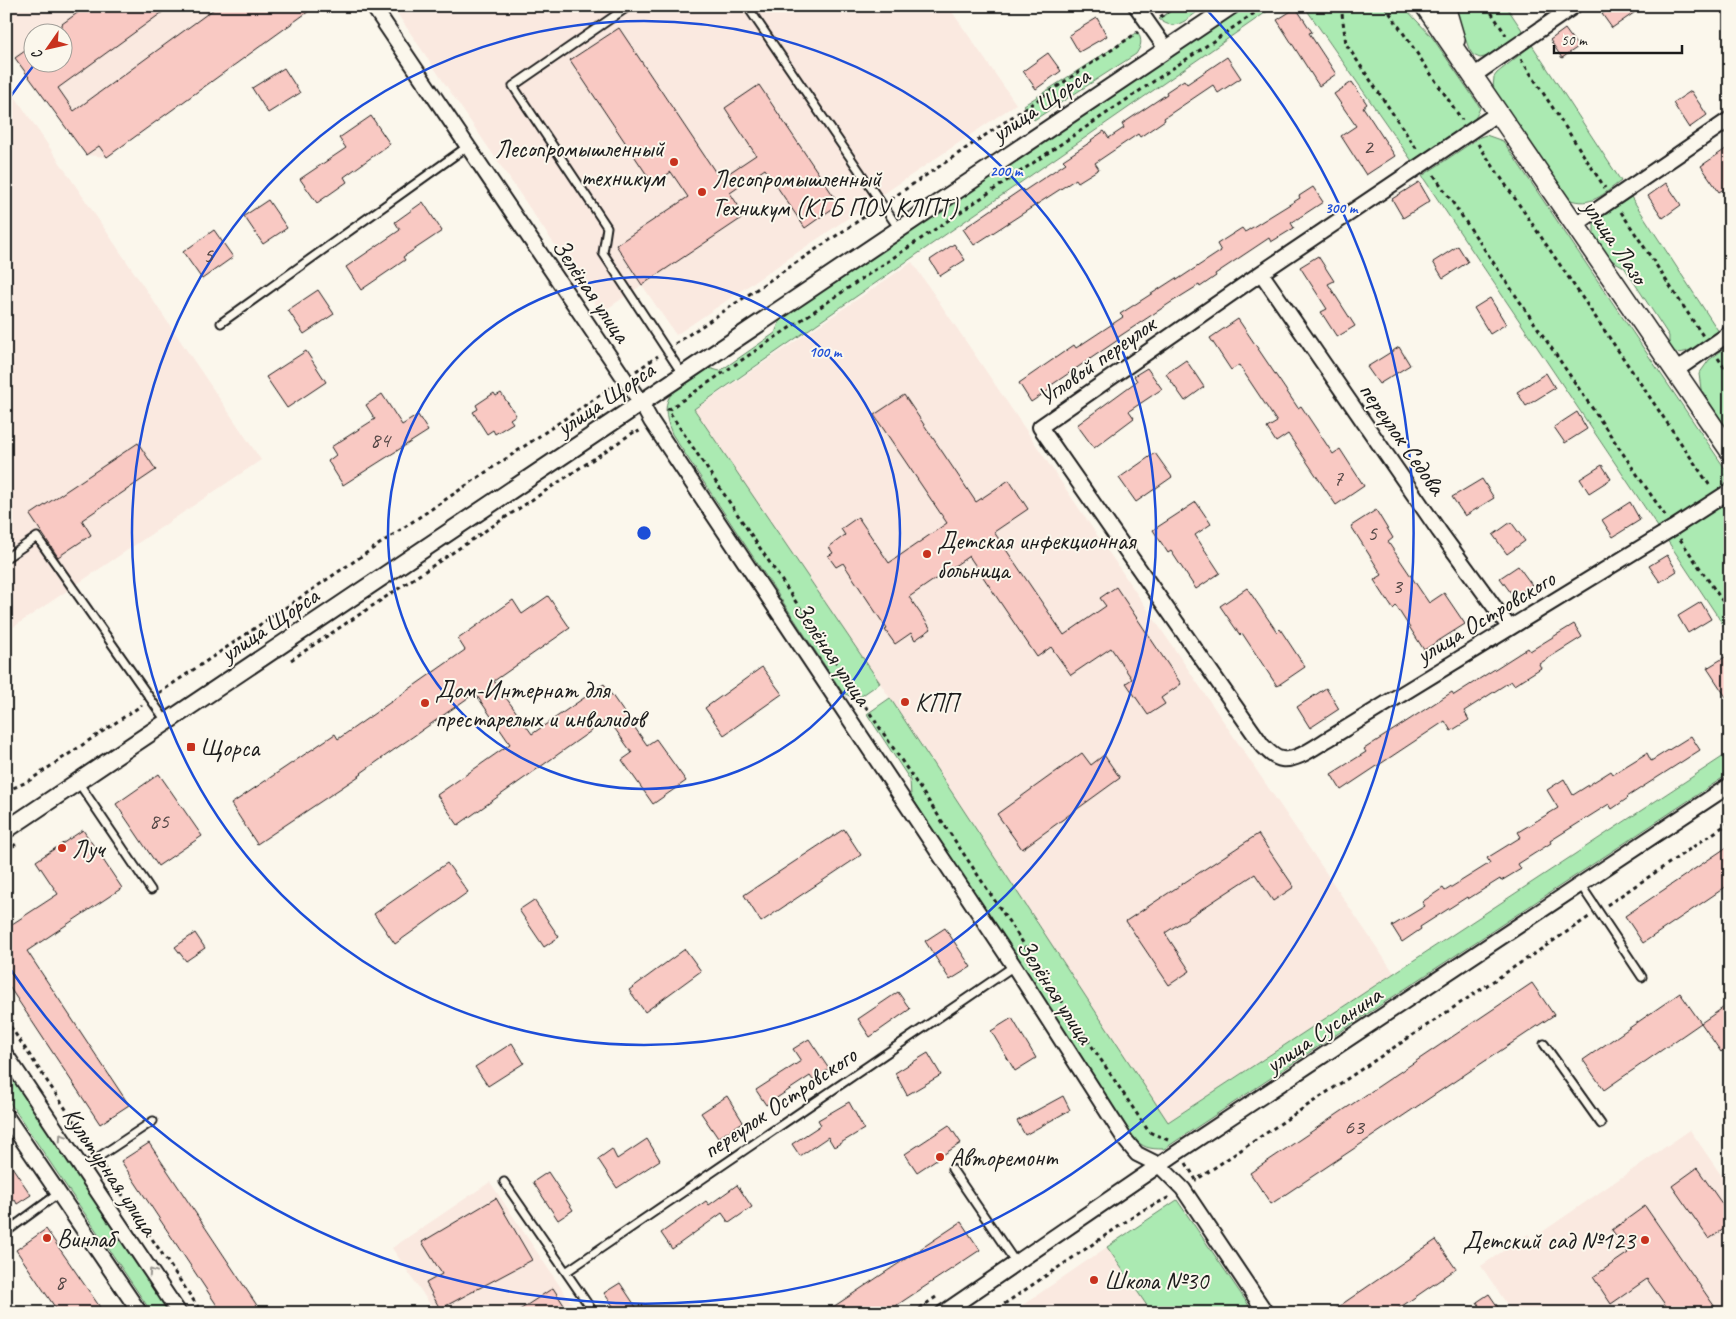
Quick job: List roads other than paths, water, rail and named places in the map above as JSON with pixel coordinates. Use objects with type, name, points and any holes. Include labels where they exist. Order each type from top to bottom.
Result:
[{"type":"main road","name":"улица Лазо","points":[[1425,6],[1730,451]]},
{"type":"main road","name":"улица Лазо","points":[[1444,6],[1462,60]]},
{"type":"street","name":"Зелёная улица","points":[[373,6],[625,378],[651,421],[1014,966],[1126,1142],[1137,1154],[1159,1165],[1183,1189],[1266,1313]]},
{"type":"street","points":[[1136,6],[1167,50]]},
{"type":"street","name":"улица Щорса","points":[[6,830],[1231,6]]},
{"type":"street","points":[[1473,76],[1574,6]]},
{"type":"street","name":"Угловой переулок","points":[[1262,745],[1040,427],[1261,273],[1498,113]]},
{"type":"street","points":[[1575,225],[1730,120]]},
{"type":"street","name":"переулок Седова","points":[[1261,273],[1444,539],[1509,628]]},
{"type":"street","points":[[1675,371],[1730,333]]},
{"type":"street","name":"улица Островского","points":[[1262,745],[1281,759],[1295,757],[1330,738],[1724,495]]},
{"type":"street","name":"улица Сусанина","points":[[943,1313],[1178,1152],[1730,785]]},
{"type":"street","name":"Культурная улица","points":[[6,1055],[180,1313]]},
{"type":"street","points":[[6,1116],[140,1313]]},
{"type":"lane","points":[[629,6],[513,86],[606,227],[603,253],[683,375]]},
{"type":"lane","points":[[747,6],[899,230]]},
{"type":"lane","points":[[221,323],[468,146]]},
{"type":"lane","points":[[6,558],[37,537],[167,722]]},
{"type":"lane","points":[[78,782],[151,890]]},
{"type":"lane","points":[[1580,884],[1642,977]]},
{"type":"lane","name":"переулок Островского","points":[[566,1272],[1014,966]]},
{"type":"lane","points":[[1544,1044],[1601,1124]]},
{"type":"lane","points":[[82,1168],[153,1121]]},
{"type":"lane","points":[[952,1169],[1016,1263]]},
{"type":"lane","points":[[504,1182],[594,1313]]},
{"type":"lane","points":[[6,1232],[59,1193]]},
{"type":"place","name":"Лесопромышленный техникум","points":[[674,162]]},
{"type":"place","name":"Лесопромышленный Техникум (КГБ ПОУ КЛПТ)","points":[[702,192]]},
{"type":"place","name":"Детская инфекционная больница","points":[[927,554]]},
{"type":"place","name":"КПП","points":[[905,702]]},
{"type":"place","name":"Дом-Интернат для престарелых и инвалидов","points":[[425,703]]},
{"type":"place","name":"Щорса","points":[[191,747]]},
{"type":"place","name":"Луч","points":[[62,848]]},
{"type":"place","name":"Авторемонт","points":[[940,1157]]},
{"type":"place","name":"Винлаб","points":[[47,1238]]},
{"type":"place","name":"Детский сад №123","points":[[1645,1240]]},
{"type":"place","name":"Школа №30","points":[[1094,1280]]}]
